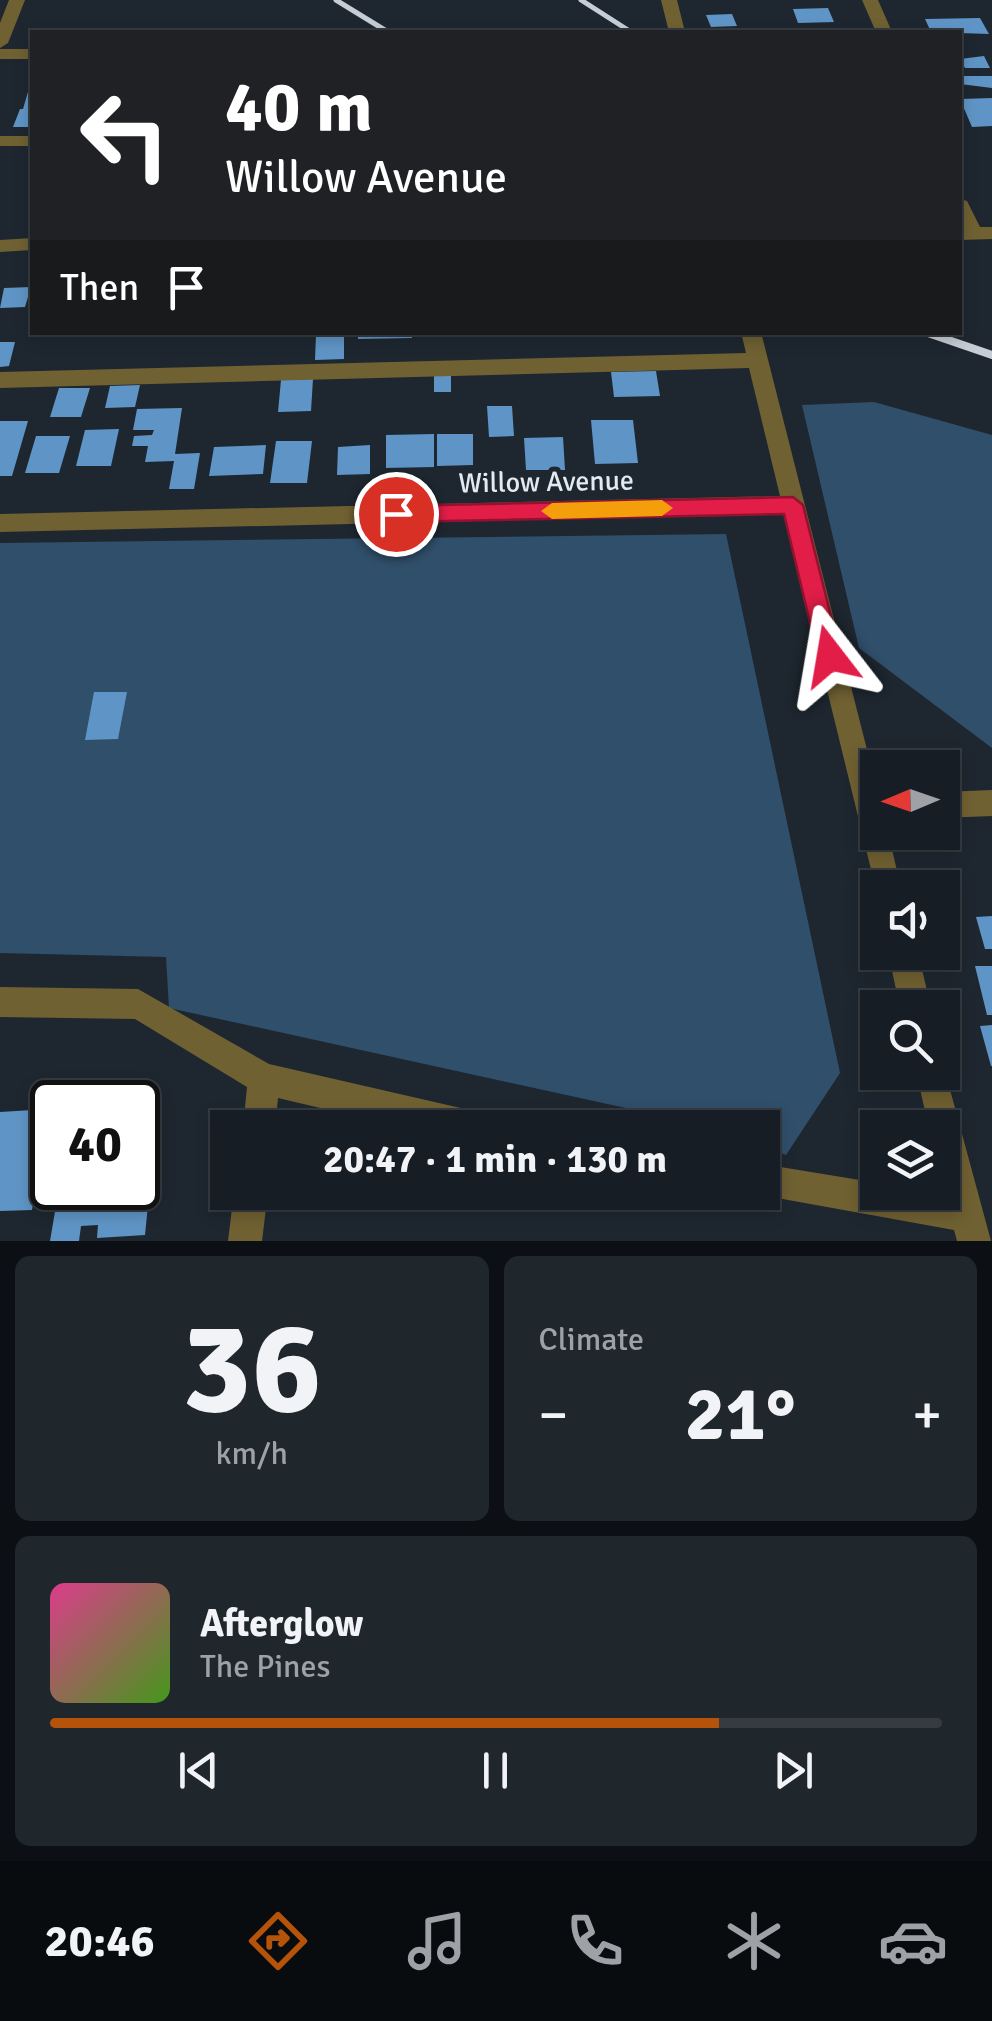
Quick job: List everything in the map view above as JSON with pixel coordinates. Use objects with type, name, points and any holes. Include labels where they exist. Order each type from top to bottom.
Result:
[{"type":"street","points":[[0,43],[18,0]]},
{"type":"street","points":[[669,0],[676,30]]},
{"type":"street","points":[[870,0],[883,30]]},
{"type":"street","points":[[0,54],[30,54]]},
{"type":"street","points":[[0,141],[30,140]]},
{"type":"street","points":[[962,208],[975,233]]},
{"type":"street","points":[[0,246],[30,244]]},
{"type":"street","points":[[752,335],[860,761]]},
{"type":"street","points":[[0,380],[758,360]]},
{"type":"street","name":"Willow Avenue","points":[[0,523],[793,505]]},
{"type":"street","points":[[960,804],[992,803]]},
{"type":"street","points":[[0,1002],[138,1004],[264,1078],[401,1110]]},
{"type":"street","points":[[261,1110],[264,1078]]},
{"type":"street","points":[[780,1186],[970,1228],[936,1090]]},
{"type":"street","points":[[246,1241],[249,1210]]},
{"type":"shaded area","points":[[874,402],[992,435],[992,748],[859,648],[802,405]]},
{"type":"shaded area","points":[[726,534],[840,1073],[786,1155],[780,1153],[780,1110],[635,1110],[169,1008],[166,957],[0,953],[0,543]]},
{"type":"building","points":[[828,8],[834,22],[798,23],[793,9]]},
{"type":"building","points":[[732,14],[737,26],[711,27],[706,15]]},
{"type":"building","points":[[980,18],[989,34],[930,30],[925,19]]},
{"type":"building","points":[[984,56],[990,68],[965,68],[962,59]]},
{"type":"building","points":[[962,76],[992,76],[992,88],[962,84]]},
{"type":"building","points":[[30,85],[30,127],[13,127]]},
{"type":"building","points":[[992,98],[992,126],[972,127],[962,99]]},
{"type":"building","points":[[30,287],[25,307],[0,308],[4,288]]},
{"type":"building","points":[[316,335],[344,335],[344,359],[315,360]]},
{"type":"building","points":[[358,335],[412,335],[412,338],[358,339]]},
{"type":"building","points":[[0,342],[15,342],[9,366],[0,367]]},
{"type":"building","points":[[656,371],[660,396],[614,397],[611,372]]},
{"type":"building","points":[[451,375],[451,392],[434,392],[434,376]]},
{"type":"building","points":[[313,379],[311,411],[278,412],[281,380]]},
{"type":"building","points":[[140,385],[135,407],[105,408],[110,386]]},
{"type":"building","points":[[59,388],[90,388],[81,417],[50,417]]},
{"type":"building","points":[[487,406],[512,406],[514,436],[489,437]]},
{"type":"building","points":[[182,408],[175,454],[200,453],[194,489],[169,489],[174,461],[145,462],[148,446],[132,446],[134,436],[152,435],[154,430],[133,430],[137,409]]},
{"type":"building","points":[[591,420],[633,420],[638,463],[595,464]]},
{"type":"building","points":[[0,421],[28,421],[12,476],[0,476]]},
{"type":"building","points":[[119,429],[111,466],[76,466],[85,430]]},
{"type":"building","points":[[434,434],[434,467],[386,468],[386,435]]},
{"type":"building","points":[[437,434],[473,434],[473,465],[437,466]]},
{"type":"building","points":[[36,436],[70,436],[59,473],[25,473]]},
{"type":"building","points":[[563,437],[565,470],[526,470],[524,438]]},
{"type":"building","points":[[276,441],[312,441],[307,483],[270,483]]},
{"type":"building","points":[[266,445],[263,474],[209,476],[214,447]]},
{"type":"building","points":[[370,445],[370,474],[337,475],[338,447]]},
{"type":"building","points":[[94,692],[127,692],[118,739],[85,740]]},
{"type":"building","points":[[992,916],[992,949],[985,949],[976,917]]},
{"type":"building","points":[[975,966],[992,966],[992,1015],[987,1015]]},
{"type":"building","points":[[992,1025],[992,1066],[991,1066],[980,1026]]},
{"type":"building","points":[[30,1110],[32,1210],[0,1211],[0,1112]]},
{"type":"building","points":[[55,1210],[148,1210],[145,1235],[97,1238],[98,1225],[81,1226],[79,1241],[50,1241]]},
{"type":"railway","points":[[336,0],[385,30]]},
{"type":"railway","points":[[581,0],[628,30]]},
{"type":"railway","points":[[934,335],[992,355]]},
{"type":"slow traffic","points":[[552,511],[662,508]]},
{"type":"route","points":[[396,514],[793,505],[830,656]]}]
